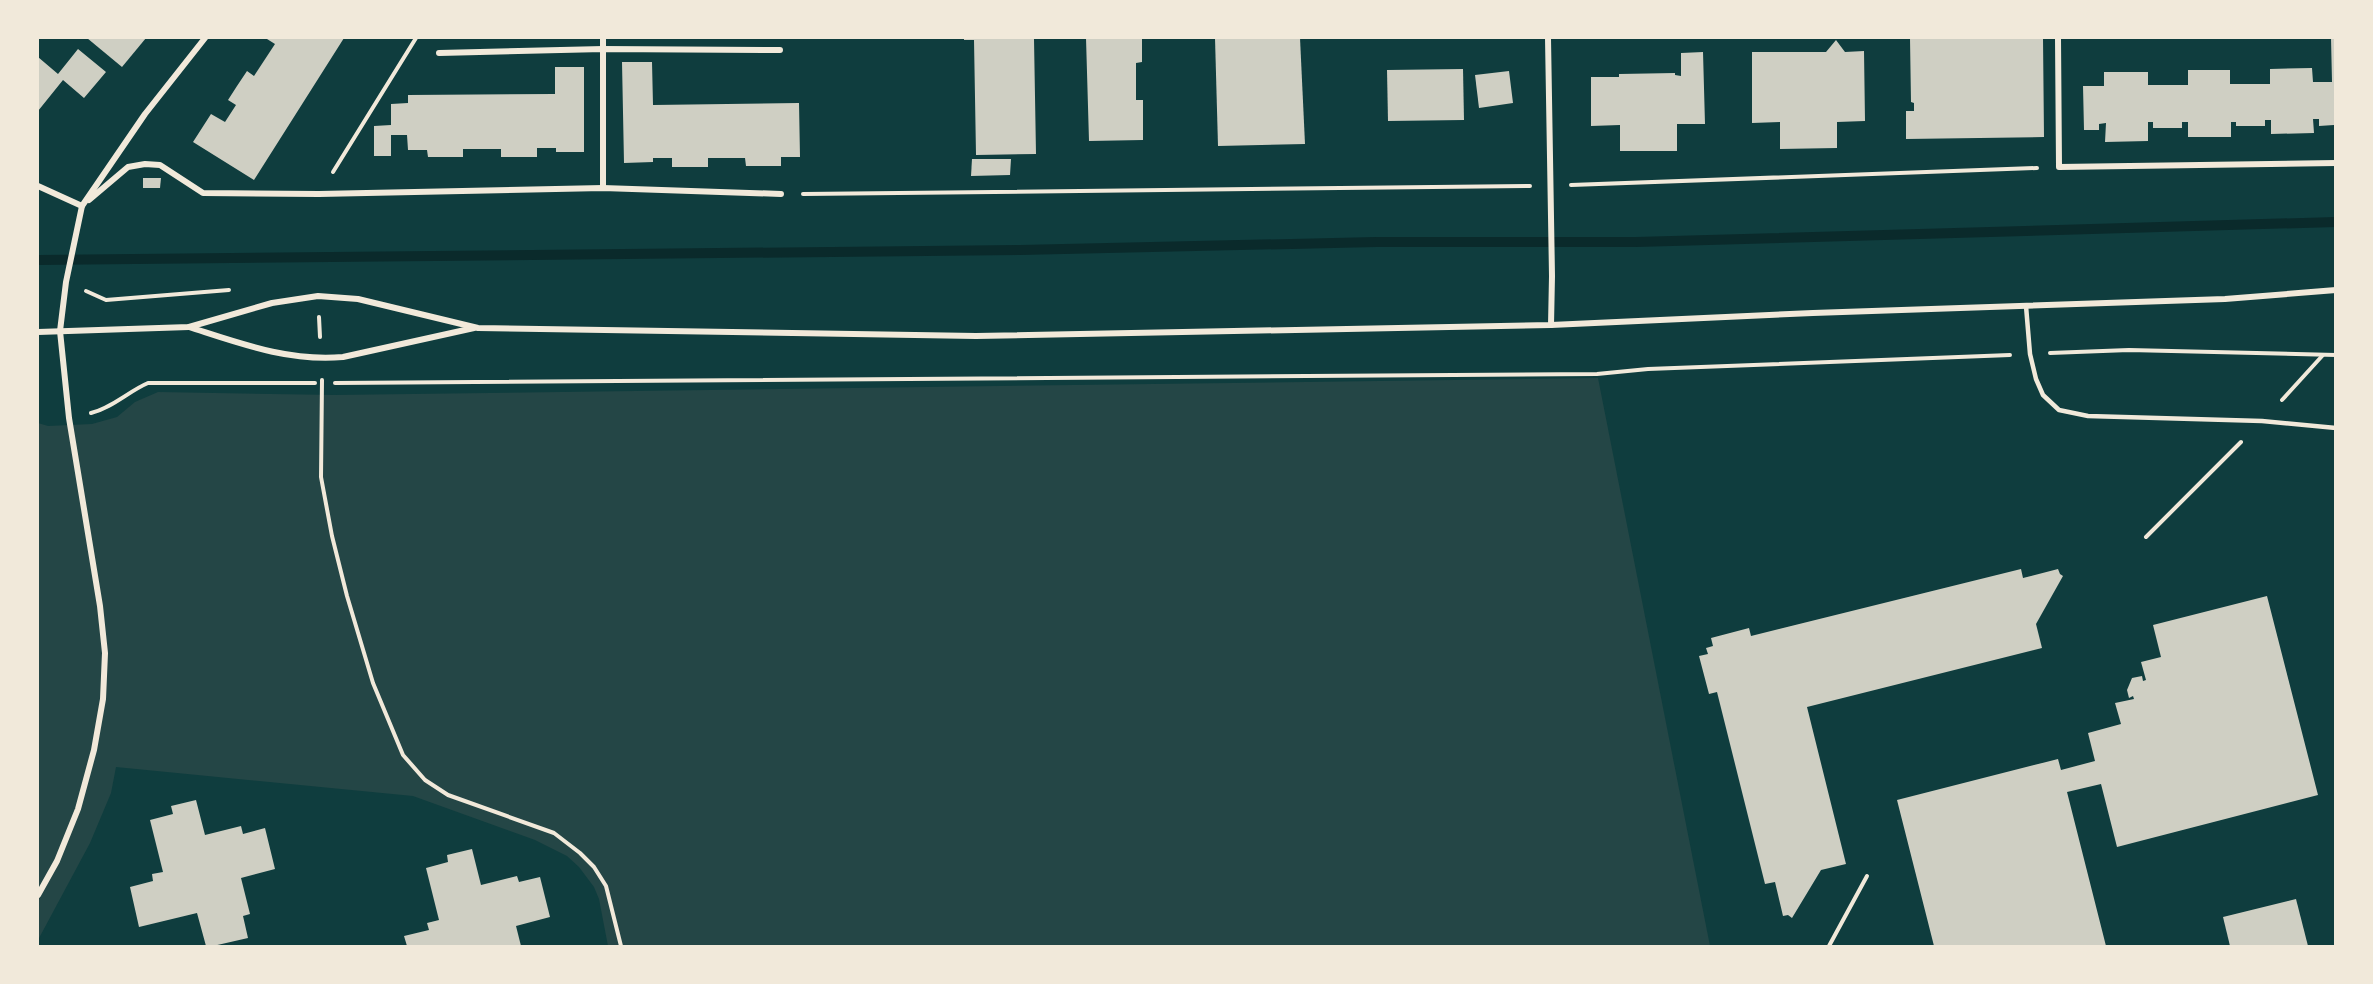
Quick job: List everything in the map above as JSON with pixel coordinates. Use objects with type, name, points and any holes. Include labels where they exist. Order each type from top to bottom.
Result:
[{"type":"street","points":[[38,895],[57,861],[78,809],[94,750],[103,699],[105,653],[100,606],[69,418],[60,332],[66,282],[82,206],[146,114],[205,38]]},
{"type":"street","points":[[603,38],[603,188]]},
{"type":"street","points":[[1548,38],[1551,325]]},
{"type":"street","points":[[2058,38],[2059,167],[2336,163]]},
{"type":"street","points":[[439,53],[603,49],[780,50]]},
{"type":"street","points":[[82,206],[128,167],[145,164],[160,165],[203,193],[319,194],[603,188],[781,194]]},
{"type":"street","points":[[38,186],[82,206]]},
{"type":"street","points":[[38,332],[189,327],[272,303],[318,296],[358,299],[478,328],[976,336],[1551,325],[1813,313],[2225,299],[2336,290]]},
{"type":"street","points":[[189,327],[259,350],[321,359],[343,357],[478,328]]},
{"type":"lane","points":[[2026,306],[2030,354],[2036,379],[2043,395],[2059,410],[2088,416],[2262,421],[2336,428]]},
{"type":"path","points":[[319,194],[417,38]]},
{"type":"path","points":[[781,194],[1551,186],[2059,167]]},
{"type":"path","points":[[66,282],[106,300],[233,289]]},
{"type":"path","points":[[318,296],[322,383],[321,477],[332,536],[347,596],[374,683],[403,755],[426,780],[448,795],[554,833],[580,853],[594,867],[606,886],[621,946]]},
{"type":"path","points":[[334,383],[1597,374],[1648,369],[2129,350],[2336,355]]},
{"type":"path","points":[[2146,537],[2262,421],[2324,355]]},
{"type":"path","points":[[69,418],[98,411],[131,390],[148,383],[322,383]]},
{"type":"path","points":[[1829,946],[1867,876]]},
{"type":"shaded area","points":[[1598,378],[1710,946],[608,946],[599,899],[594,887],[579,867],[567,856],[535,840],[413,796],[116,767],[111,793],[90,843],[38,940],[38,423],[48,426],[92,424],[117,417],[135,402],[158,392],[335,395]]},
{"type":"building","points":[[87,38],[146,38],[122,67]]},
{"type":"building","points":[[268,38],[344,38],[254,180],[193,142],[211,114],[225,122],[236,105],[228,100],[247,71],[254,76],[275,44]]},
{"type":"building","points":[[964,38],[1034,39],[1036,154],[976,155],[974,40],[964,40]]},
{"type":"building","points":[[1086,38],[1142,38],[1142,62],[1136,63],[1136,100],[1143,100],[1143,140],[1089,141]]},
{"type":"building","points":[[1215,38],[1300,38],[1305,144],[1218,146]]},
{"type":"building","points":[[1910,38],[2043,38],[2044,137],[1906,139],[1906,111],[1914,111],[1914,103],[1911,102]]},
{"type":"building","points":[[2331,38],[2336,38],[2334,125],[2319,126],[2319,119],[2313,119],[2314,133],[2271,134],[2271,120],[2265,120],[2265,126],[2236,126],[2236,122],[2231,122],[2231,137],[2188,137],[2188,122],[2182,122],[2182,128],[2153,128],[2153,122],[2148,122],[2148,141],[2105,142],[2106,123],[2099,124],[2099,130],[2084,130],[2083,86],[2104,86],[2104,72],[2148,72],[2148,85],[2188,85],[2188,70],[2230,70],[2230,84],[2270,84],[2270,69],[2312,68],[2313,82],[2332,82]]},
{"type":"building","points":[[1836,40],[1845,52],[1864,51],[1865,121],[1837,122],[1837,148],[1780,149],[1780,122],[1752,123],[1752,52],[1826,52]]},
{"type":"building","points":[[78,49],[106,72],[84,98],[63,80],[38,111],[38,57],[58,74]]},
{"type":"building","points":[[1703,52],[1705,124],[1677,124],[1677,151],[1620,151],[1620,125],[1591,126],[1591,77],[1675,73],[1681,76],[1681,53]]},
{"type":"building","points":[[622,62],[652,62],[653,105],[799,103],[800,157],[781,157],[781,166],[746,166],[745,158],[708,158],[708,167],[672,167],[672,158],[653,158],[653,162],[624,163]]},
{"type":"building","points":[[555,67],[584,67],[584,152],[556,152],[556,148],[537,148],[537,157],[501,157],[501,149],[463,149],[463,157],[428,157],[427,150],[408,150],[407,135],[391,135],[391,156],[374,156],[374,126],[391,125],[391,104],[408,103],[408,95],[555,94]]},
{"type":"building","points":[[1463,69],[1464,120],[1388,121],[1387,70]]},
{"type":"building","points":[[1509,71],[1513,103],[1479,108],[1475,75]]},
{"type":"building","points":[[972,159],[1011,159],[1010,175],[971,176]]},
{"type":"building","points":[[143,178],[161,178],[160,188],[143,188]]},
{"type":"building","points":[[2021,569],[2023,578],[2058,569],[2063,576],[2036,624],[2042,648],[1807,707],[1846,864],[1821,870],[1792,918],[1788,915],[1783,916],[1775,882],[1765,884],[1717,692],[1709,694],[1699,656],[1708,654],[1706,648],[1713,646],[1711,638],[1749,628],[1751,636]]},
{"type":"building","points":[[2267,596],[2318,795],[2117,847],[2101,784],[2067,792],[2106,946],[1934,946],[1897,800],[2058,759],[2061,770],[2095,761],[2088,733],[2121,724],[2115,703],[2134,699],[2133,696],[2129,698],[2127,690],[2132,678],[2142,676],[2143,681],[2146,680],[2141,662],[2161,657],[2153,625]]},
{"type":"building","points":[[196,800],[205,835],[241,826],[243,834],[265,828],[275,869],[241,878],[250,914],[243,916],[248,938],[206,946],[197,913],[139,927],[130,887],[153,881],[152,874],[163,872],[150,820],[173,814],[171,806]]},
{"type":"building","points":[[472,849],[481,885],[517,876],[519,882],[540,877],[550,917],[516,926],[521,946],[407,946],[404,936],[429,930],[427,923],[439,920],[426,868],[448,862],[447,855]]},
{"type":"building","points":[[2296,899],[2308,946],[2230,946],[2223,917]]},
{"type":"waterway","points":[[38,260],[1020,250],[1376,242],[1636,242],[2336,222]]}]
